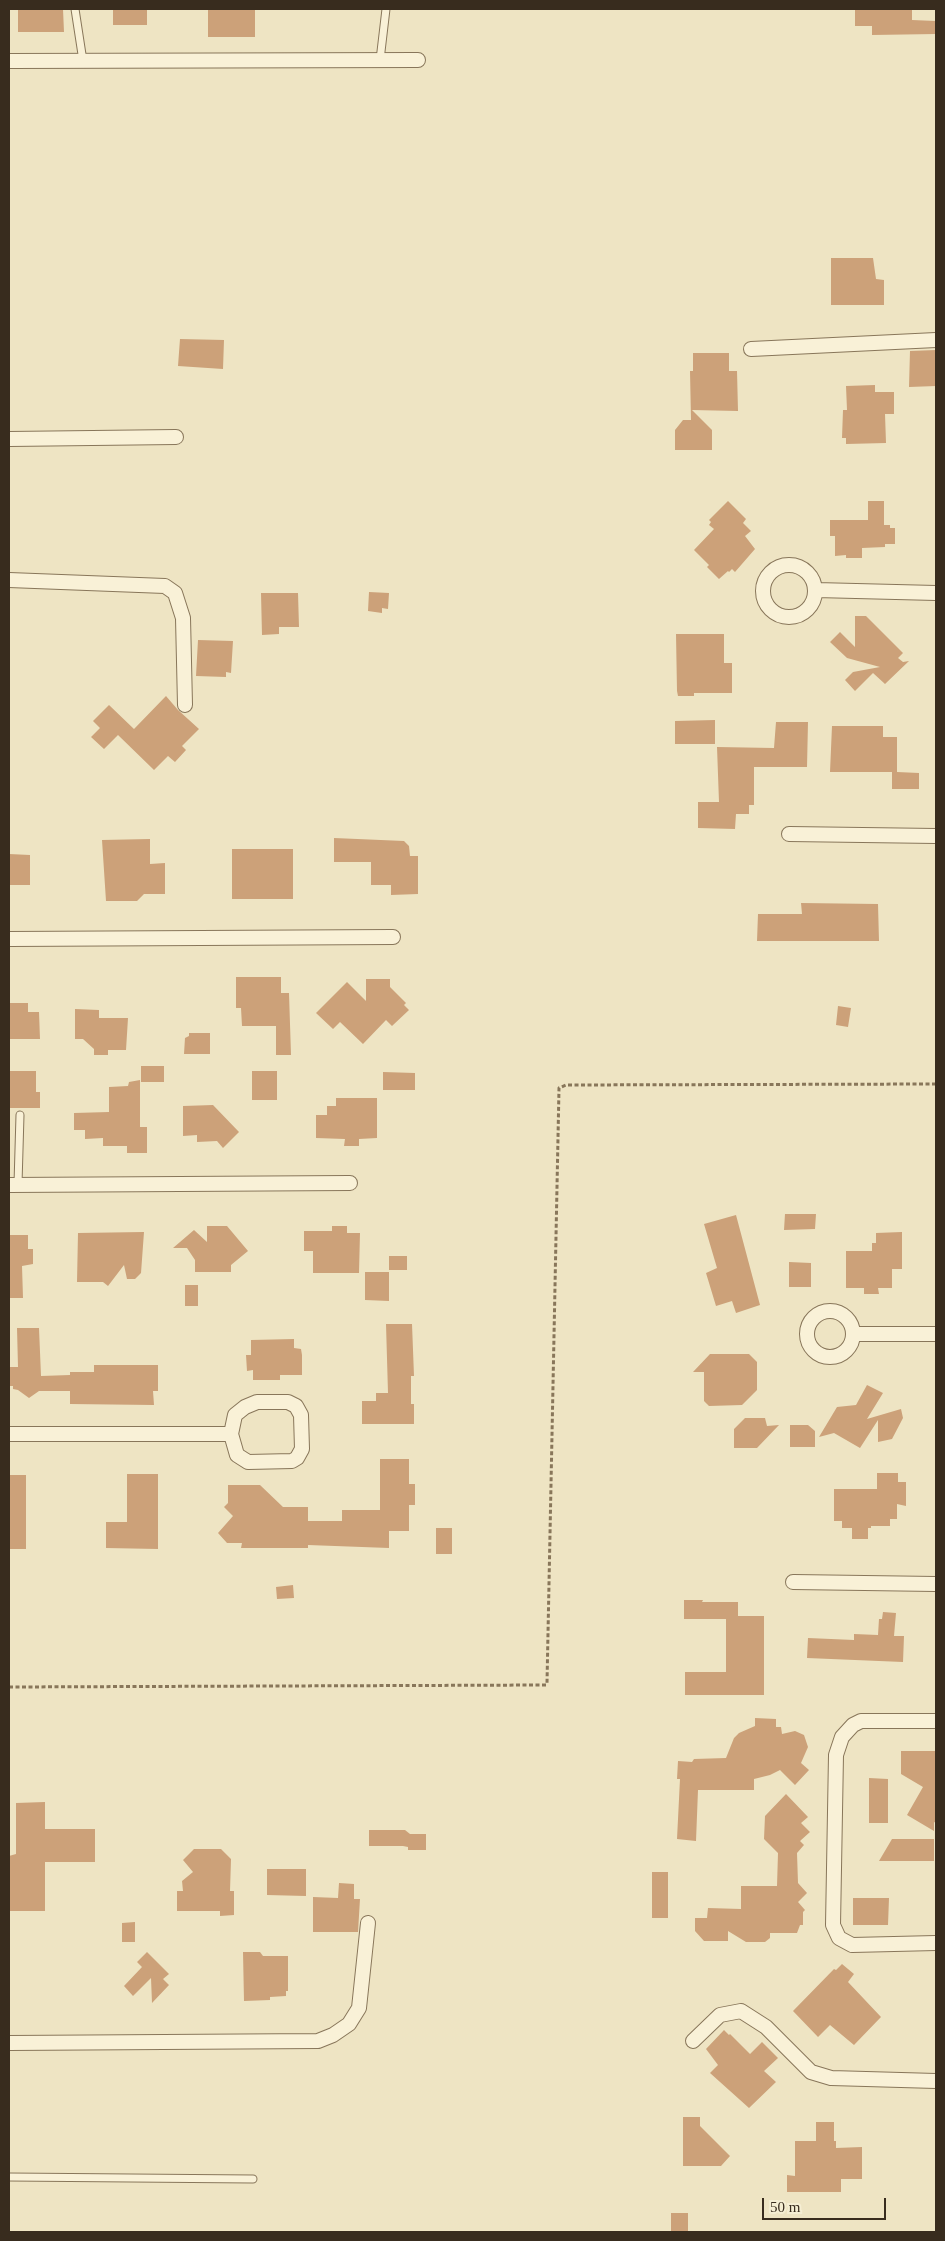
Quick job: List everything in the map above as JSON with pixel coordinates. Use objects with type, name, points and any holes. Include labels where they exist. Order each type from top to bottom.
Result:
[{"type":"street","points":[[9,61],[418,60]]},
{"type":"street","points":[[751,349],[936,340]]},
{"type":"street","points":[[9,440],[176,438]]},
{"type":"street","points":[[9,580],[165,586],[175,593],[183,618],[184,705]]},
{"type":"street","points":[[816,590],[936,594]]},
{"type":"street","points":[[789,834],[936,836]]},
{"type":"street","points":[[9,939],[393,937]]},
{"type":"street","points":[[13,1184],[350,1183]]},
{"type":"street","points":[[853,1334],[936,1334]]},
{"type":"street","points":[[257,1402],[288,1402],[296,1406],[301,1415],[302,1449],[297,1458],[292,1461],[248,1462],[237,1454],[231,1434],[235,1415],[245,1406],[257,1402]]},
{"type":"street","points":[[9,1434],[231,1434]]},
{"type":"street","points":[[794,1582],[936,1584]]},
{"type":"street","points":[[936,1721],[861,1721],[852,1725],[842,1737],[836,1755],[833,1925],[838,1938],[852,1945],[936,1942]]},
{"type":"street","points":[[9,2043],[318,2041],[333,2035],[349,2024],[358,2008],[368,1923]]},
{"type":"street","points":[[693,2041],[720,2015],[741,2011],[766,2027],[811,2072],[831,2078],[936,2081]]},
{"type":"lane","points":[[75,9],[83,61]]},
{"type":"lane","points":[[380,60],[386,9]]},
{"type":"lane","points":[[13,1184],[20,1115]]},
{"type":"lane","points":[[9,2177],[253,2179]]},
{"type":"path","points":[[9,1687],[546,1685],[559,1088],[566,1085],[936,1084]]},
{"type":"building","points":[[18,9],[63,9],[64,32],[18,32]]},
{"type":"building","points":[[113,9],[147,9],[147,25],[113,25]]},
{"type":"building","points":[[208,9],[255,9],[255,37],[208,37]]},
{"type":"building","points":[[855,9],[912,9],[912,20],[936,21],[936,34],[872,35],[872,26],[855,26]]},
{"type":"building","points":[[831,258],[873,258],[876,279],[884,280],[884,305],[831,305]]},
{"type":"building","points":[[180,339],[224,340],[223,369],[178,366]]},
{"type":"building","points":[[936,350],[936,386],[909,387],[910,351]]},
{"type":"building","points":[[693,353],[729,353],[729,371],[737,371],[738,411],[692,410],[712,430],[712,450],[675,450],[675,430],[683,420],[691,420],[690,371],[693,371]]},
{"type":"building","points":[[875,385],[875,392],[894,392],[894,414],[885,414],[886,443],[846,444],[846,438],[842,438],[843,410],[847,410],[846,386]]},
{"type":"building","points":[[728,501],[746,519],[743,523],[751,531],[745,536],[755,549],[735,572],[732,569],[719,579],[707,567],[709,565],[694,550],[714,529],[709,525],[711,522],[709,520]]},
{"type":"building","points":[[868,501],[884,501],[884,525],[890,525],[890,528],[895,528],[895,544],[885,544],[885,547],[862,548],[862,558],[846,558],[846,555],[835,556],[835,536],[830,536],[830,520],[868,520]]},
{"type":"building","points":[[369,592],[389,593],[388,609],[382,608],[382,613],[368,611]]},
{"type":"building","points":[[261,593],[298,593],[299,627],[279,627],[279,634],[262,635]]},
{"type":"building","points":[[855,616],[866,616],[903,653],[898,658],[903,662],[909,661],[885,684],[873,673],[855,691],[845,680],[853,672],[880,667],[847,658],[830,642],[840,632],[855,647]]},
{"type":"building","points":[[676,634],[724,634],[724,663],[732,663],[732,693],[694,693],[694,696],[678,696]]},
{"type":"building","points":[[198,640],[233,641],[231,673],[226,672],[226,677],[196,676]]},
{"type":"building","points":[[166,696],[199,729],[182,746],[186,750],[175,762],[168,756],[154,770],[118,735],[104,749],[91,737],[100,728],[93,721],[109,705],[134,729]]},
{"type":"building","points":[[715,720],[715,744],[675,744],[675,721]]},
{"type":"building","points":[[776,722],[808,722],[807,767],[754,767],[754,805],[749,805],[749,814],[736,814],[735,829],[698,828],[698,802],[719,802],[717,747],[774,748]]},
{"type":"building","points":[[832,726],[883,726],[883,737],[897,737],[897,772],[919,773],[919,789],[892,789],[892,772],[830,772]]},
{"type":"building","points":[[334,838],[404,841],[409,846],[410,856],[418,856],[418,894],[391,895],[391,885],[371,885],[371,862],[334,862]]},
{"type":"building","points":[[150,839],[150,864],[165,863],[165,894],[144,894],[137,901],[106,901],[102,840]]},
{"type":"building","points":[[232,849],[293,849],[293,899],[232,899]]},
{"type":"building","points":[[9,854],[30,855],[30,885],[9,885]]},
{"type":"building","points":[[801,903],[878,904],[879,941],[757,941],[758,914],[802,914]]},
{"type":"building","points":[[236,977],[281,977],[281,993],[289,993],[291,1055],[276,1055],[276,1026],[242,1026],[241,1008],[236,1008]]},
{"type":"building","points":[[366,979],[390,979],[390,987],[406,1003],[404,1005],[409,1010],[392,1026],[386,1020],[363,1044],[340,1022],[333,1029],[316,1013],[347,982],[366,1001]]},
{"type":"building","points":[[9,1003],[28,1003],[28,1012],[39,1012],[40,1039],[9,1039]]},
{"type":"building","points":[[838,1006],[851,1008],[848,1027],[836,1025]]},
{"type":"building","points":[[75,1009],[99,1010],[99,1018],[128,1018],[126,1050],[108,1050],[108,1055],[94,1055],[94,1049],[83,1039],[75,1039]]},
{"type":"building","points":[[189,1033],[210,1033],[210,1054],[184,1054],[185,1038],[189,1036]]},
{"type":"building","points":[[141,1066],[164,1066],[164,1082],[141,1082]]},
{"type":"building","points":[[9,1071],[36,1071],[36,1092],[40,1092],[40,1108],[9,1108]]},
{"type":"building","points":[[252,1071],[277,1071],[277,1100],[252,1100]]},
{"type":"building","points":[[383,1072],[415,1073],[415,1090],[383,1090]]},
{"type":"building","points":[[140,1080],[140,1127],[147,1127],[147,1153],[127,1153],[127,1146],[103,1146],[103,1138],[85,1139],[85,1130],[74,1130],[74,1113],[109,1112],[109,1087],[128,1086],[129,1082]]},
{"type":"building","points":[[336,1098],[377,1098],[377,1138],[359,1139],[359,1146],[344,1146],[345,1139],[316,1138],[316,1115],[327,1115],[327,1106],[336,1106]]},
{"type":"building","points":[[213,1105],[239,1132],[223,1148],[217,1141],[197,1142],[197,1135],[183,1136],[183,1106]]},
{"type":"building","points":[[785,1214],[816,1214],[815,1229],[784,1230]]},
{"type":"building","points":[[736,1215],[760,1305],[736,1313],[732,1301],[716,1306],[706,1273],[717,1268],[704,1224]]},
{"type":"building","points":[[207,1226],[227,1226],[248,1251],[231,1265],[231,1272],[195,1272],[195,1260],[187,1248],[173,1248],[194,1230],[207,1242]]},
{"type":"building","points":[[332,1226],[347,1226],[347,1233],[360,1233],[359,1273],[313,1273],[313,1251],[304,1251],[304,1231],[332,1231]]},
{"type":"building","points":[[144,1232],[141,1273],[135,1279],[127,1279],[124,1265],[108,1286],[103,1282],[77,1282],[78,1233]]},
{"type":"building","points":[[902,1232],[902,1269],[892,1269],[892,1288],[878,1288],[879,1294],[864,1294],[864,1288],[846,1288],[846,1251],[872,1251],[872,1243],[876,1243],[876,1233]]},
{"type":"building","points":[[9,1235],[28,1235],[28,1249],[33,1249],[33,1264],[22,1266],[23,1298],[9,1298]]},
{"type":"building","points":[[389,1256],[407,1256],[407,1270],[389,1270]]},
{"type":"building","points":[[789,1262],[811,1263],[811,1287],[789,1287]]},
{"type":"building","points":[[365,1272],[389,1272],[389,1301],[365,1300]]},
{"type":"building","points":[[185,1285],[198,1285],[198,1306],[185,1306]]},
{"type":"building","points":[[386,1324],[412,1324],[414,1376],[411,1376],[411,1404],[414,1404],[414,1424],[362,1424],[362,1401],[376,1401],[376,1393],[388,1393]]},
{"type":"building","points":[[17,1328],[39,1328],[41,1376],[70,1375],[70,1372],[94,1372],[94,1365],[158,1365],[158,1391],[153,1391],[154,1405],[70,1404],[70,1391],[39,1391],[29,1398],[18,1390],[13,1389],[13,1386],[9,1386],[9,1367],[18,1367]]},
{"type":"building","points":[[294,1339],[294,1348],[301,1349],[302,1375],[280,1375],[280,1380],[253,1380],[253,1370],[247,1371],[246,1355],[251,1355],[251,1340]]},
{"type":"building","points":[[710,1354],[749,1354],[757,1362],[757,1390],[742,1405],[709,1406],[704,1401],[704,1372],[693,1372]]},
{"type":"building","points":[[867,1385],[883,1393],[867,1419],[901,1409],[903,1418],[892,1439],[878,1442],[878,1420],[860,1448],[834,1433],[819,1437],[837,1407],[856,1405]]},
{"type":"building","points":[[745,1418],[765,1418],[767,1426],[779,1425],[757,1448],[734,1448],[734,1429]]},
{"type":"building","points":[[790,1425],[808,1425],[815,1431],[815,1447],[790,1447]]},
{"type":"building","points":[[380,1459],[409,1459],[409,1484],[415,1484],[415,1505],[409,1505],[409,1531],[389,1531],[389,1548],[308,1545],[308,1548],[241,1548],[242,1543],[227,1543],[218,1533],[233,1516],[224,1507],[228,1503],[228,1485],[260,1485],[283,1507],[308,1507],[308,1521],[342,1521],[342,1510],[380,1510]]},
{"type":"building","points":[[877,1473],[898,1473],[898,1482],[906,1482],[906,1506],[897,1504],[897,1519],[890,1519],[890,1526],[871,1526],[871,1528],[868,1528],[868,1539],[852,1539],[852,1528],[842,1528],[842,1521],[834,1521],[834,1489],[877,1489]]},
{"type":"building","points":[[127,1474],[158,1474],[158,1549],[106,1548],[106,1522],[127,1522]]},
{"type":"building","points":[[9,1475],[26,1475],[26,1549],[9,1549]]},
{"type":"building","points":[[436,1528],[452,1528],[452,1554],[436,1554]]},
{"type":"building","points":[[293,1585],[294,1598],[277,1599],[276,1587]]},
{"type":"building","points":[[684,1600],[738,1602],[738,1616],[764,1616],[764,1695],[685,1695],[685,1672],[726,1672],[726,1619],[684,1619]]},
{"type":"building","points":[[883,1612],[896,1613],[894,1636],[904,1636],[903,1662],[807,1658],[808,1638],[854,1640],[854,1634],[878,1635],[879,1619],[882,1619]]},
{"type":"building","points":[[755,1718],[776,1719],[776,1727],[781,1727],[782,1734],[795,1731],[804,1735],[808,1747],[801,1763],[809,1770],[795,1785],[780,1770],[754,1779],[754,1790],[698,1790],[696,1841],[677,1839],[680,1779],[677,1779],[678,1761],[692,1762],[694,1759],[726,1758],[734,1738],[739,1733],[755,1726]]},
{"type":"building","points":[[901,1751],[936,1751],[936,1823],[934,1822],[934,1831],[907,1815],[923,1787],[901,1774]]},
{"type":"building","points":[[869,1778],[888,1779],[888,1823],[869,1823]]},
{"type":"building","points":[[786,1794],[808,1817],[801,1823],[810,1832],[800,1841],[804,1845],[797,1853],[798,1883],[807,1893],[798,1902],[805,1910],[803,1912],[803,1925],[800,1925],[797,1933],[770,1933],[770,1938],[765,1942],[746,1942],[728,1931],[728,1941],[704,1941],[695,1931],[695,1918],[707,1918],[708,1908],[741,1909],[741,1886],[777,1886],[778,1853],[764,1839],[765,1816]]},
{"type":"building","points":[[45,1802],[45,1829],[95,1829],[95,1862],[45,1862],[45,1911],[9,1911],[9,1856],[16,1854],[16,1803]]},
{"type":"building","points":[[369,1830],[405,1830],[410,1834],[426,1834],[426,1850],[408,1850],[408,1847],[403,1846],[369,1846]]},
{"type":"building","points":[[892,1839],[934,1839],[934,1861],[879,1861]]},
{"type":"building","points":[[194,1849],[221,1849],[231,1859],[230,1891],[234,1891],[234,1915],[220,1916],[220,1911],[177,1911],[177,1891],[183,1891],[182,1881],[193,1872],[183,1860]]},
{"type":"building","points":[[267,1869],[306,1869],[306,1896],[267,1895]]},
{"type":"building","points":[[652,1872],[668,1872],[668,1918],[652,1918]]},
{"type":"building","points":[[339,1883],[354,1884],[354,1899],[360,1899],[358,1932],[313,1932],[313,1897],[338,1898]]},
{"type":"building","points":[[853,1898],[889,1898],[888,1925],[853,1925]]},
{"type":"building","points":[[135,1922],[135,1942],[122,1942],[122,1923]]},
{"type":"building","points":[[147,1952],[169,1974],[163,1979],[169,1985],[152,2003],[151,1978],[133,1996],[124,1986],[142,1967],[137,1962]]},
{"type":"building","points":[[243,1952],[260,1952],[263,1956],[288,1956],[288,1991],[286,1991],[286,1996],[270,1997],[270,2000],[244,2001]]},
{"type":"building","points":[[842,1964],[854,1974],[848,1982],[881,2017],[854,2045],[830,2025],[818,2037],[793,2011],[834,1969],[836,1970]]},
{"type":"building","points":[[724,2030],[750,2054],[762,2042],[778,2058],[764,2071],[776,2082],[749,2108],[710,2073],[718,2065],[706,2049]]},
{"type":"building","points":[[683,2117],[700,2117],[700,2126],[730,2156],[721,2166],[683,2166]]},
{"type":"building","points":[[816,2122],[834,2122],[836,2148],[862,2147],[862,2179],[841,2179],[841,2192],[787,2192],[787,2175],[795,2176],[795,2141],[816,2141]]},
{"type":"building","points":[[671,2213],[688,2213],[688,2232],[671,2232]]}]
